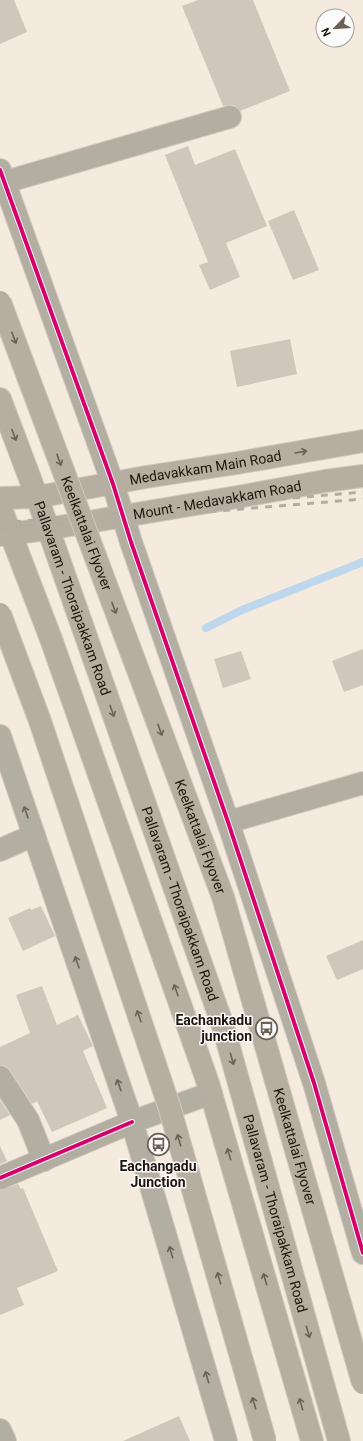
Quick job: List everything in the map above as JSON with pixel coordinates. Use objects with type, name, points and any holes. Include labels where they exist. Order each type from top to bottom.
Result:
[{"type":"main road","name":"Keelkattalai Flyover","points":[[0,302],[223,898],[363,1384]]},
{"type":"main road","name":"Pallavaram - Thoraipakkam Road","points":[[0,399],[37,497],[223,1026],[339,1441]]},
{"type":"main road","name":"Medavakkam Main Road","points":[[0,498],[37,497],[146,477],[244,462],[363,441]]},
{"type":"main road","name":"Mount - Medavakkam Road","points":[[5,535],[325,481],[363,476]]},
{"type":"main road","name":"Pallavaram - Thoraipakkam Road","points":[[0,506],[5,535],[54,646],[211,1093],[312,1441]]},
{"type":"main road","points":[[0,614],[40,721],[169,1106],[265,1441]]},
{"type":"street","points":[[230,117],[3,176],[113,484],[122,516],[228,822],[314,1083],[363,1253]]},
{"type":"street","points":[[0,736],[132,1122],[226,1441]]},
{"type":"street","points":[[228,822],[363,784]]},
{"type":"street","points":[[0,850],[34,835]]},
{"type":"street","points":[[0,1077],[28,1120],[44,1160]]},
{"type":"street","points":[[0,1178],[132,1122],[211,1093]]},
{"type":"street","points":[[0,1430],[5,1441]]},
{"type":"building","points":[[0,0],[14,0],[27,32],[0,44]]},
{"type":"building","points":[[198,0],[253,0],[290,91],[240,111],[233,105],[223,106],[182,6]]},
{"type":"building","points":[[188,146],[195,165],[235,149],[267,226],[226,243],[240,277],[210,290],[199,265],[208,262],[165,155]]},
{"type":"building","points":[[294,210],[319,270],[293,280],[268,221]]},
{"type":"building","points":[[290,339],[297,374],[237,387],[230,351]]},
{"type":"building","points":[[363,649],[363,685],[344,692],[332,661]]},
{"type":"building","points":[[241,651],[251,679],[223,688],[214,659]]},
{"type":"building","points":[[41,906],[55,936],[23,951],[8,918],[30,908],[31,910]]},
{"type":"building","points":[[363,940],[363,969],[337,980],[326,956]]},
{"type":"building","points":[[42,986],[57,1025],[78,1015],[93,1046],[83,1051],[107,1108],[52,1132],[37,1101],[32,1104],[10,1070],[6,1066],[0,1065],[0,1047],[30,1033],[16,995]]},
{"type":"building","points":[[0,1100],[10,1115],[0,1120]]},
{"type":"building","points":[[0,1146],[7,1161],[0,1164]]},
{"type":"building","points":[[18,1184],[21,1189],[23,1188],[58,1271],[17,1288],[24,1305],[0,1315],[0,1190]]},
{"type":"building","points":[[179,1416],[190,1441],[123,1441]]},
{"type":"waterway","points":[[206,628],[242,610],[363,562]]},
{"type":"railway","points":[[0,523],[363,492]]},
{"type":"railway","points":[[0,529],[363,499]]},
{"type":"cycle path","points":[[0,170],[113,484],[131,542],[228,822],[314,1083],[363,1253]]},
{"type":"cycle path","points":[[0,1178],[132,1122]]},
{"type":"place","name":"Eachankadu junction","points":[[267,1028]]},
{"type":"place","name":"Eachangadu Junction","points":[[158,1144]]}]
